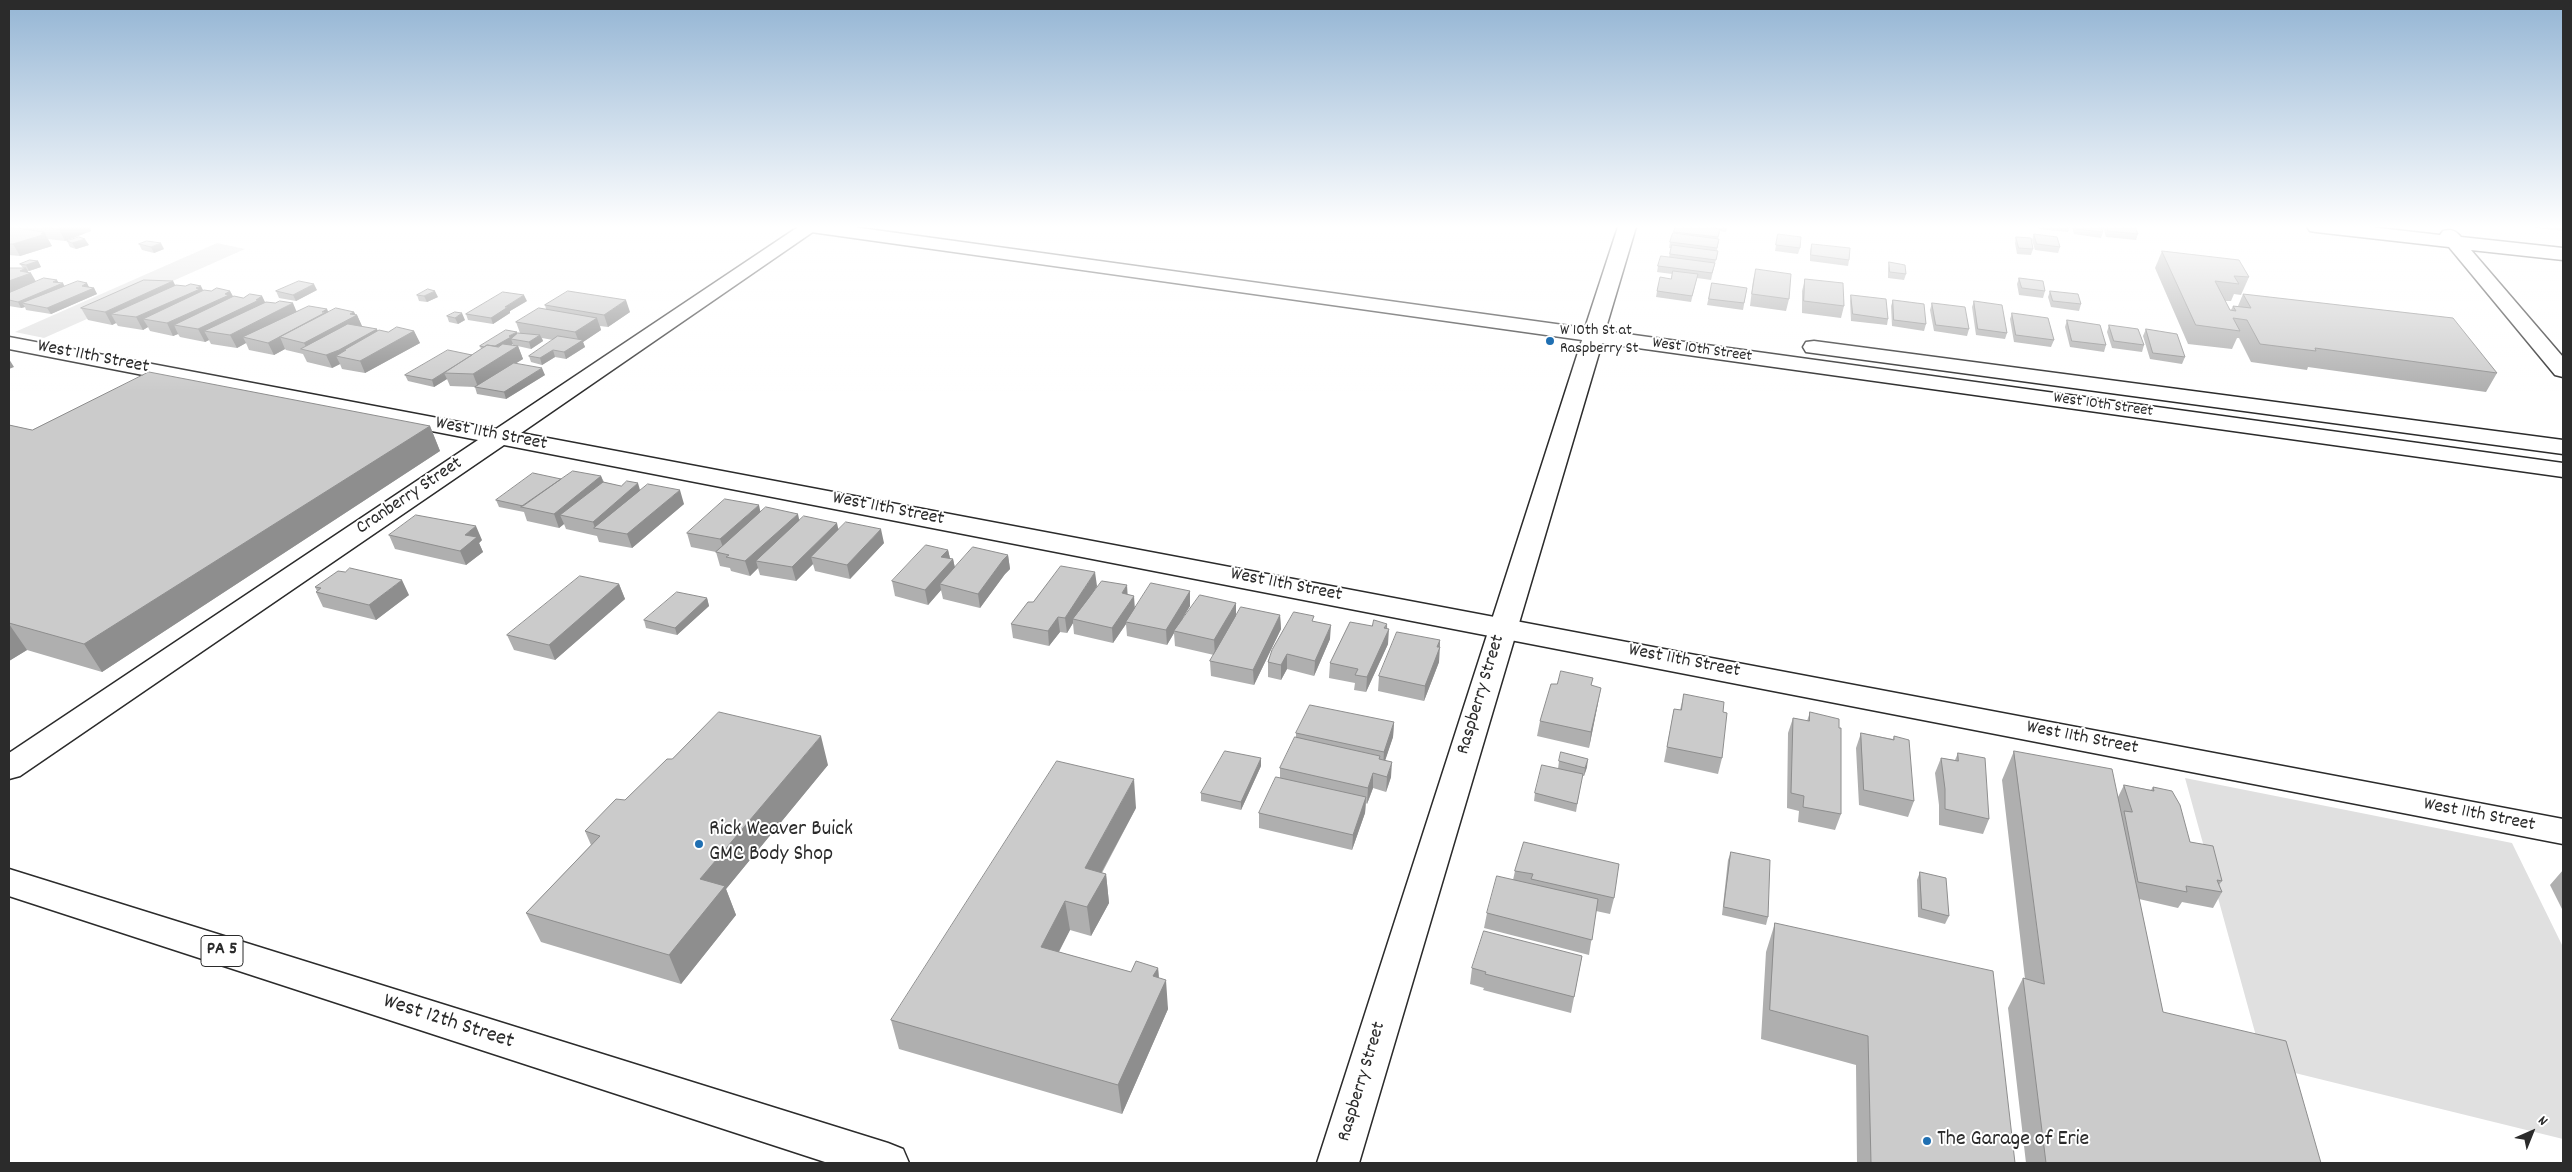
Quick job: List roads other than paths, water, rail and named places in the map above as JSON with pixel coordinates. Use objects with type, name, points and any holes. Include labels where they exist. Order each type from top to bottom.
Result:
[{"type":"street","name":"Cranberry Street","points":[[9,768],[729,282]]},
{"type":"street","name":"West 10th Street","points":[[1206,282],[2232,403],[2563,447]]},
{"type":"street","name":"West 10th Street","points":[[1313,282],[1595,327],[2242,425],[2563,470]]},
{"type":"street","name":"Raspberry Street","points":[[1338,1163],[1609,282]]},
{"type":"street","points":[[2489,282],[2563,370]]},
{"type":"street","name":"West 11th Street","points":[[9,343],[2563,832]]},
{"type":"street","points":[[2232,403],[2242,425]]},
{"type":"street","name":"West 12th Street","points":[[9,882],[888,1163]]},
{"type":"place","name":"W 10th St at Raspberry St","points":[[1550,341]]},
{"type":"place","name":"Rick Weaver Buick GMC Body Shop","points":[[699,844]]},
{"type":"place","name":"The Garage of Erie","points":[[1927,1141]]}]
